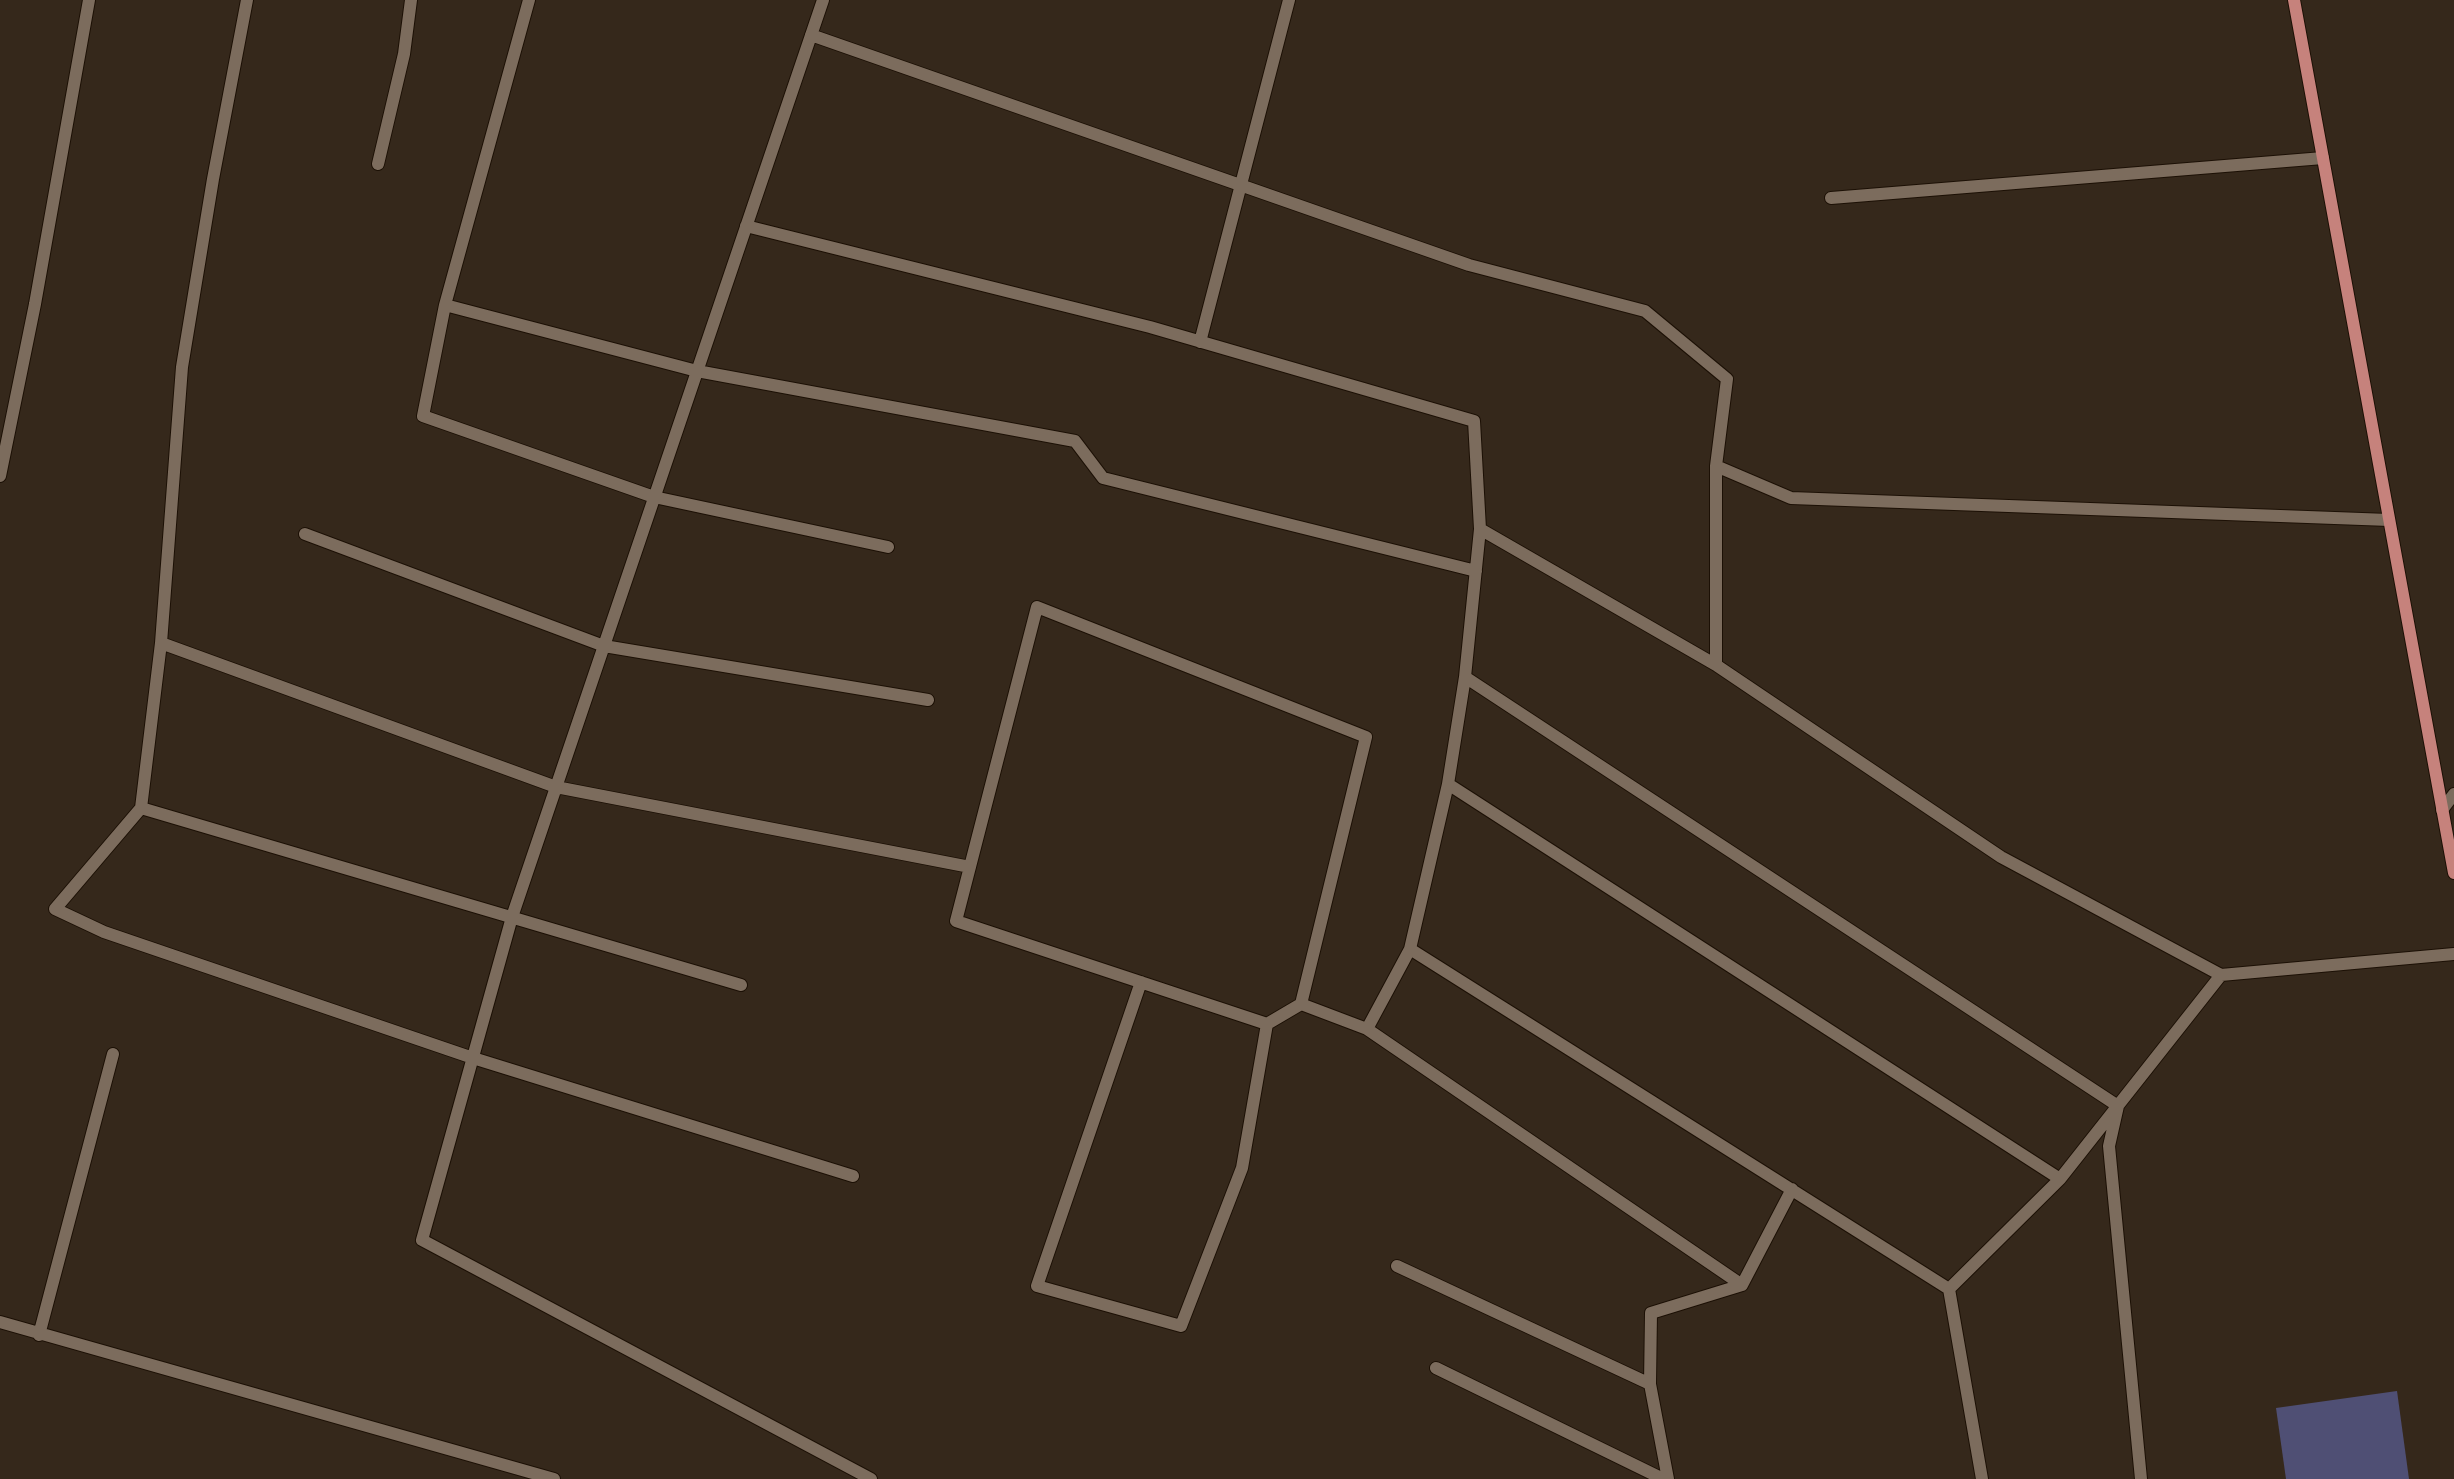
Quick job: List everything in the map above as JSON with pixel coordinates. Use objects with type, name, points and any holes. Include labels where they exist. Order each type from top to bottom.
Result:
[{"type":"main road","points":[[2294,0],[2454,873]]},
{"type":"street","points":[[0,476],[35,304],[89,0]]},
{"type":"street","points":[[247,0],[213,179],[182,367],[161,643],[141,808],[55,909],[104,932],[473,1058],[852,1176]]},
{"type":"street","points":[[378,164],[404,54],[411,0]]},
{"type":"street","points":[[529,0],[445,305],[423,416],[654,497],[888,547]]},
{"type":"street","points":[[823,0],[512,917],[422,1240],[871,1479]]},
{"type":"street","points":[[1200,342],[1289,0]]},
{"type":"street","points":[[811,35],[1469,265],[1645,311],[1727,379],[1716,466],[1716,665]]},
{"type":"street","points":[[1831,198],[2323,158]]},
{"type":"street","points":[[746,226],[1150,327],[1474,421],[1480,529],[1465,677],[1448,784],[1410,949],[1367,1029]]},
{"type":"street","points":[[445,305],[697,371],[1075,441],[1103,478],[1476,571]]},
{"type":"street","points":[[1716,466],[1791,498],[2389,520]]},
{"type":"street","points":[[1480,529],[1716,665],[2001,858],[2221,975],[2454,954]]},
{"type":"street","points":[[305,534],[604,646],[928,700]]},
{"type":"street","points":[[1141,982],[1037,1286],[1180,1326],[1242,1168],[1267,1024],[1300,1004],[1366,737],[1037,607],[956,921],[1141,982],[1267,1024]]},
{"type":"street","points":[[161,643],[556,787],[970,867]]},
{"type":"street","points":[[1465,677],[2118,1106]]},
{"type":"street","points":[[1448,784],[2060,1179]]},
{"type":"street","points":[[2442,810],[2454,794]]},
{"type":"street","points":[[141,808],[742,984]]},
{"type":"street","points":[[1410,949],[1949,1289],[1982,1479]]},
{"type":"street","points":[[1949,1289],[2060,1179],[2221,975]]},
{"type":"street","points":[[1300,1004],[1367,1029],[1742,1284]]},
{"type":"street","points":[[39,1335],[113,1054]]},
{"type":"street","points":[[2118,1106],[2108,1146],[2141,1479]]},
{"type":"street","points":[[1668,1479],[1650,1384],[1650,1313],[1742,1284],[1792,1189]]},
{"type":"street","points":[[1397,1266],[1650,1384]]},
{"type":"street","points":[[0,1322],[39,1335],[554,1479]]},
{"type":"street","points":[[1436,1368],[1662,1479]]},
{"type":"building","points":[[2397,1391],[2409,1479],[2286,1479],[2276,1408]]}]
